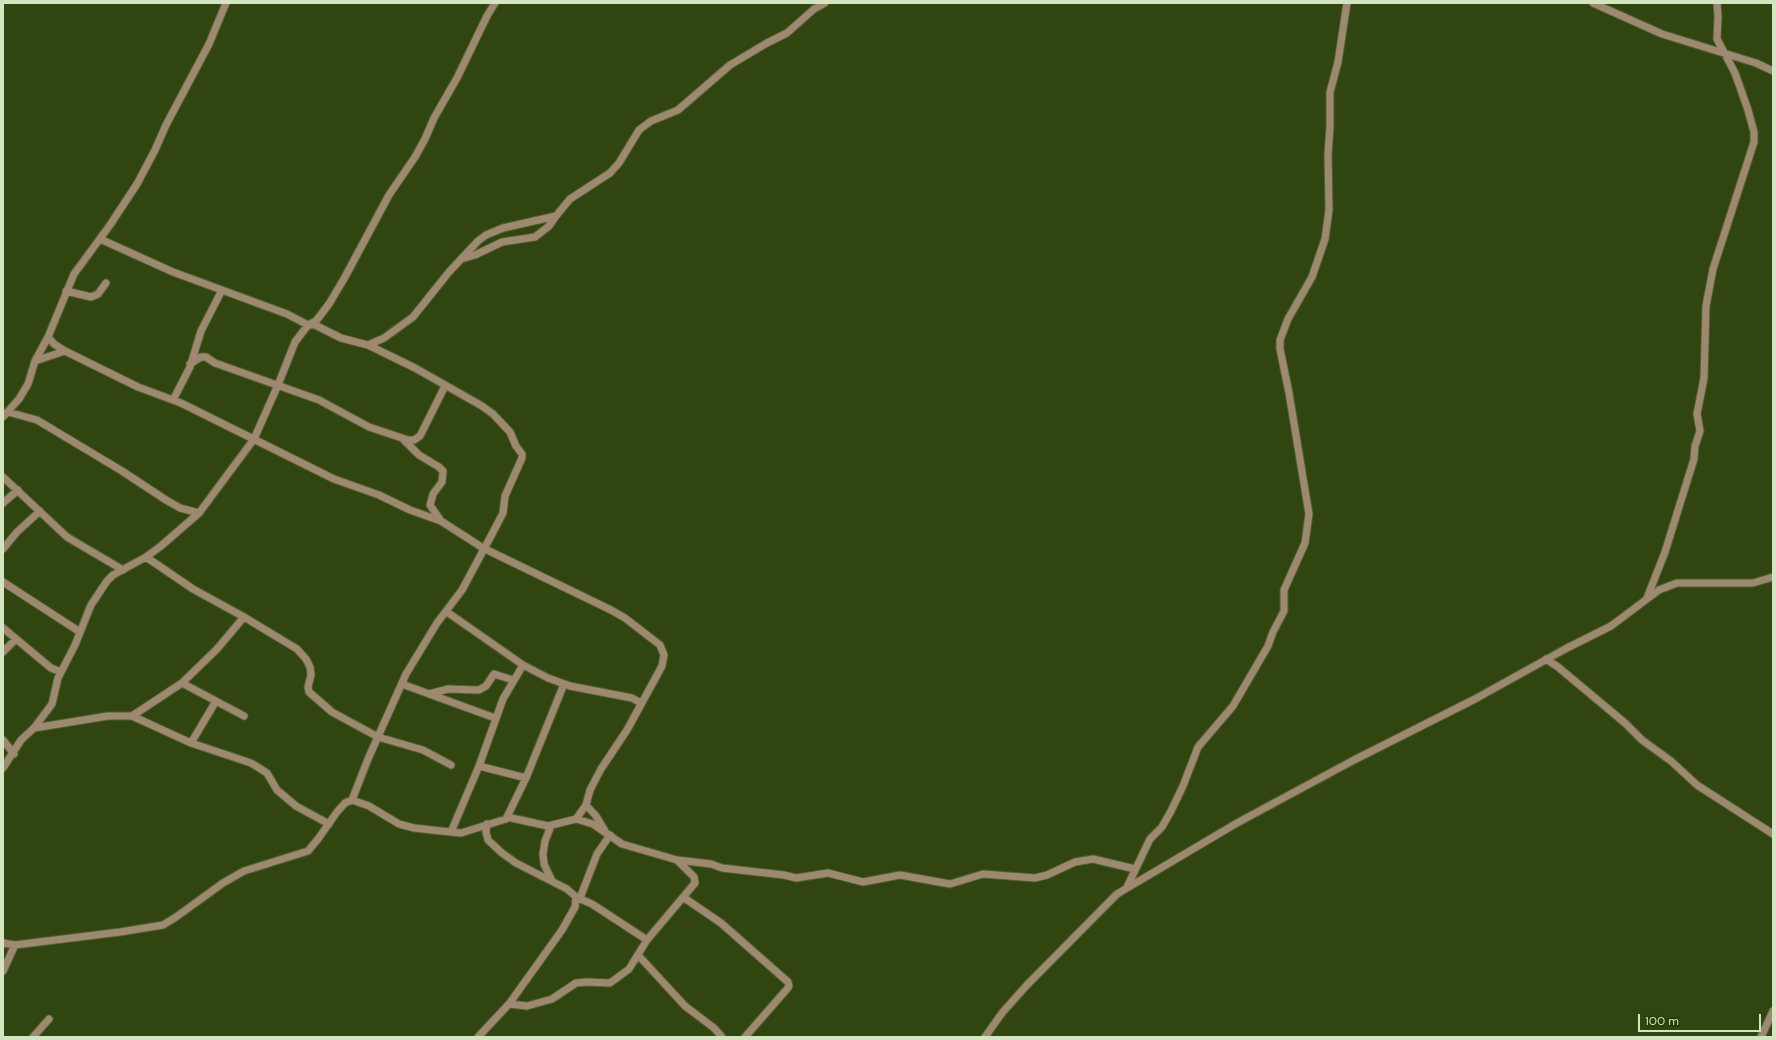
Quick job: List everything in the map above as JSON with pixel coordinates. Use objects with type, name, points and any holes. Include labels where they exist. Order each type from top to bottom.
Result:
[{"type":"street","points":[[199,514],[180,508],[166,500],[122,471],[37,420],[6,414],[28,384],[35,361],[48,337],[74,274],[100,239],[140,178],[209,44],[226,3]]},
{"type":"street","points":[[3,768],[14,754],[21,740],[34,728],[52,704],[61,672],[91,605],[107,581],[122,570],[146,557],[180,531],[199,514],[254,439],[278,385],[294,342],[308,325],[316,321],[329,304],[365,242],[389,195],[415,157],[425,139],[434,118],[458,78],[495,3]]},
{"type":"street","points":[[462,259],[475,255],[502,242],[535,237],[549,226],[570,199],[610,173],[619,163],[639,130],[651,121],[678,110],[730,65],[787,33],[814,9],[825,3]]},
{"type":"street","points":[[1128,888],[1150,839],[1162,827],[1172,811],[1198,747],[1233,706],[1268,646],[1273,632],[1284,611],[1284,590],[1305,543],[1309,514],[1289,393],[1280,349],[1280,340],[1288,318],[1312,277],[1325,239],[1329,210],[1328,154],[1330,92],[1338,62],[1347,3]]},
{"type":"street","points":[[1593,3],[1662,34],[1756,63],[1773,70]]},
{"type":"street","points":[[1647,598],[1665,552],[1694,459],[1695,446],[1700,431],[1698,414],[1704,378],[1706,306],[1713,269],[1754,142],[1754,132],[1748,110],[1735,73],[1716,36],[1718,16],[1717,3]]},
{"type":"street","points":[[368,345],[384,338],[413,317],[478,240],[495,231],[556,216]]},
{"type":"street","points":[[100,239],[173,272],[287,314],[308,325],[314,324],[341,338],[368,345],[429,376],[482,406],[493,414],[510,432],[516,446],[522,454],[521,462],[505,496],[503,513],[470,576],[427,640],[402,684],[352,800]]},
{"type":"street","points":[[66,291],[91,297],[98,294],[106,283]]},
{"type":"street","points":[[173,400],[190,364],[201,331],[222,290]]},
{"type":"street","points":[[48,337],[54,344],[65,351],[138,387],[173,400],[204,414],[334,479],[379,495],[410,510],[441,521],[484,548],[611,610],[625,618],[660,645],[664,655],[662,666],[627,730],[601,769],[590,790],[586,805],[576,819]]},
{"type":"street","points":[[35,361],[65,351]]},
{"type":"street","points":[[190,364],[201,357],[204,357],[215,363],[329,404],[369,427],[403,439],[414,440],[420,436],[445,386]]},
{"type":"street","points":[[403,439],[419,455],[443,471],[442,482],[433,494],[430,505],[441,521]]},
{"type":"street","points":[[3,477],[67,537],[122,570]]},
{"type":"street","points":[[3,503],[18,490]]},
{"type":"street","points":[[3,549],[17,532],[40,511]]},
{"type":"street","points":[[146,557],[193,588],[297,649],[306,659],[310,667],[308,690],[311,696],[332,712],[378,737],[423,750],[451,765]]},
{"type":"street","points":[[985,1037],[1026,986],[1114,897],[1277,800],[1475,699],[1546,659],[1611,626],[1659,590],[1677,583],[1753,583],[1773,577]]},
{"type":"street","points":[[3,582],[80,632]]},
{"type":"street","points":[[447,612],[522,665],[548,678],[564,684],[632,698],[641,703]]},
{"type":"street","points":[[132,716],[182,683],[217,649],[244,617]]},
{"type":"street","points":[[3,628],[51,668],[61,672]]},
{"type":"street","points":[[3,652],[16,639]]},
{"type":"street","points":[[1546,659],[1558,667],[1626,723],[1642,740],[1671,761],[1697,785],[1773,834]]},
{"type":"street","points":[[451,832],[479,766],[503,699],[522,665]]},
{"type":"street","points":[[428,694],[448,689],[480,690],[486,686],[494,674],[513,680]]},
{"type":"street","points":[[182,683],[244,716]]},
{"type":"street","points":[[402,684],[495,718]]},
{"type":"street","points":[[506,819],[526,778],[564,684]]},
{"type":"street","points":[[191,743],[216,701]]},
{"type":"street","points":[[34,728],[108,716],[132,716],[191,743],[251,763],[267,774],[277,790],[296,806],[328,824]]},
{"type":"street","points":[[3,740],[14,754]]},
{"type":"street","points":[[479,766],[526,778]]},
{"type":"street","points":[[3,943],[15,945],[92,936],[163,925],[223,883],[244,871],[308,851],[345,803],[352,800],[360,802],[390,820],[409,827],[451,832],[461,832],[506,819],[507,817],[538,825],[551,826],[576,819],[593,824],[622,844],[677,860],[711,864],[728,869],[784,875],[796,878],[824,873],[833,873],[863,882],[900,875],[950,884],[983,874],[1035,878],[1047,875],[1075,862],[1093,859],[1135,870]]},
{"type":"street","points":[[586,805],[608,833]]},
{"type":"street","points":[[487,824],[486,832],[488,840],[498,850],[516,863],[566,889],[647,940]]},
{"type":"street","points":[[551,826],[545,841],[543,854],[544,864],[552,881]]},
{"type":"street","points":[[478,1037],[509,1004],[562,930],[575,907],[597,854],[608,833]]},
{"type":"street","points":[[509,1004],[527,1006],[552,999],[576,983],[610,983],[632,966],[647,940],[695,883],[695,879],[677,860]]},
{"type":"street","points":[[683,897],[727,928],[788,982],[789,986],[787,989],[745,1037]]},
{"type":"street","points":[[3,971],[15,945]]},
{"type":"street","points":[[638,955],[685,1006],[714,1028],[722,1037]]},
{"type":"street","points":[[1762,1037],[1773,1011]]},
{"type":"street","points":[[34,1037],[49,1018]]}]
